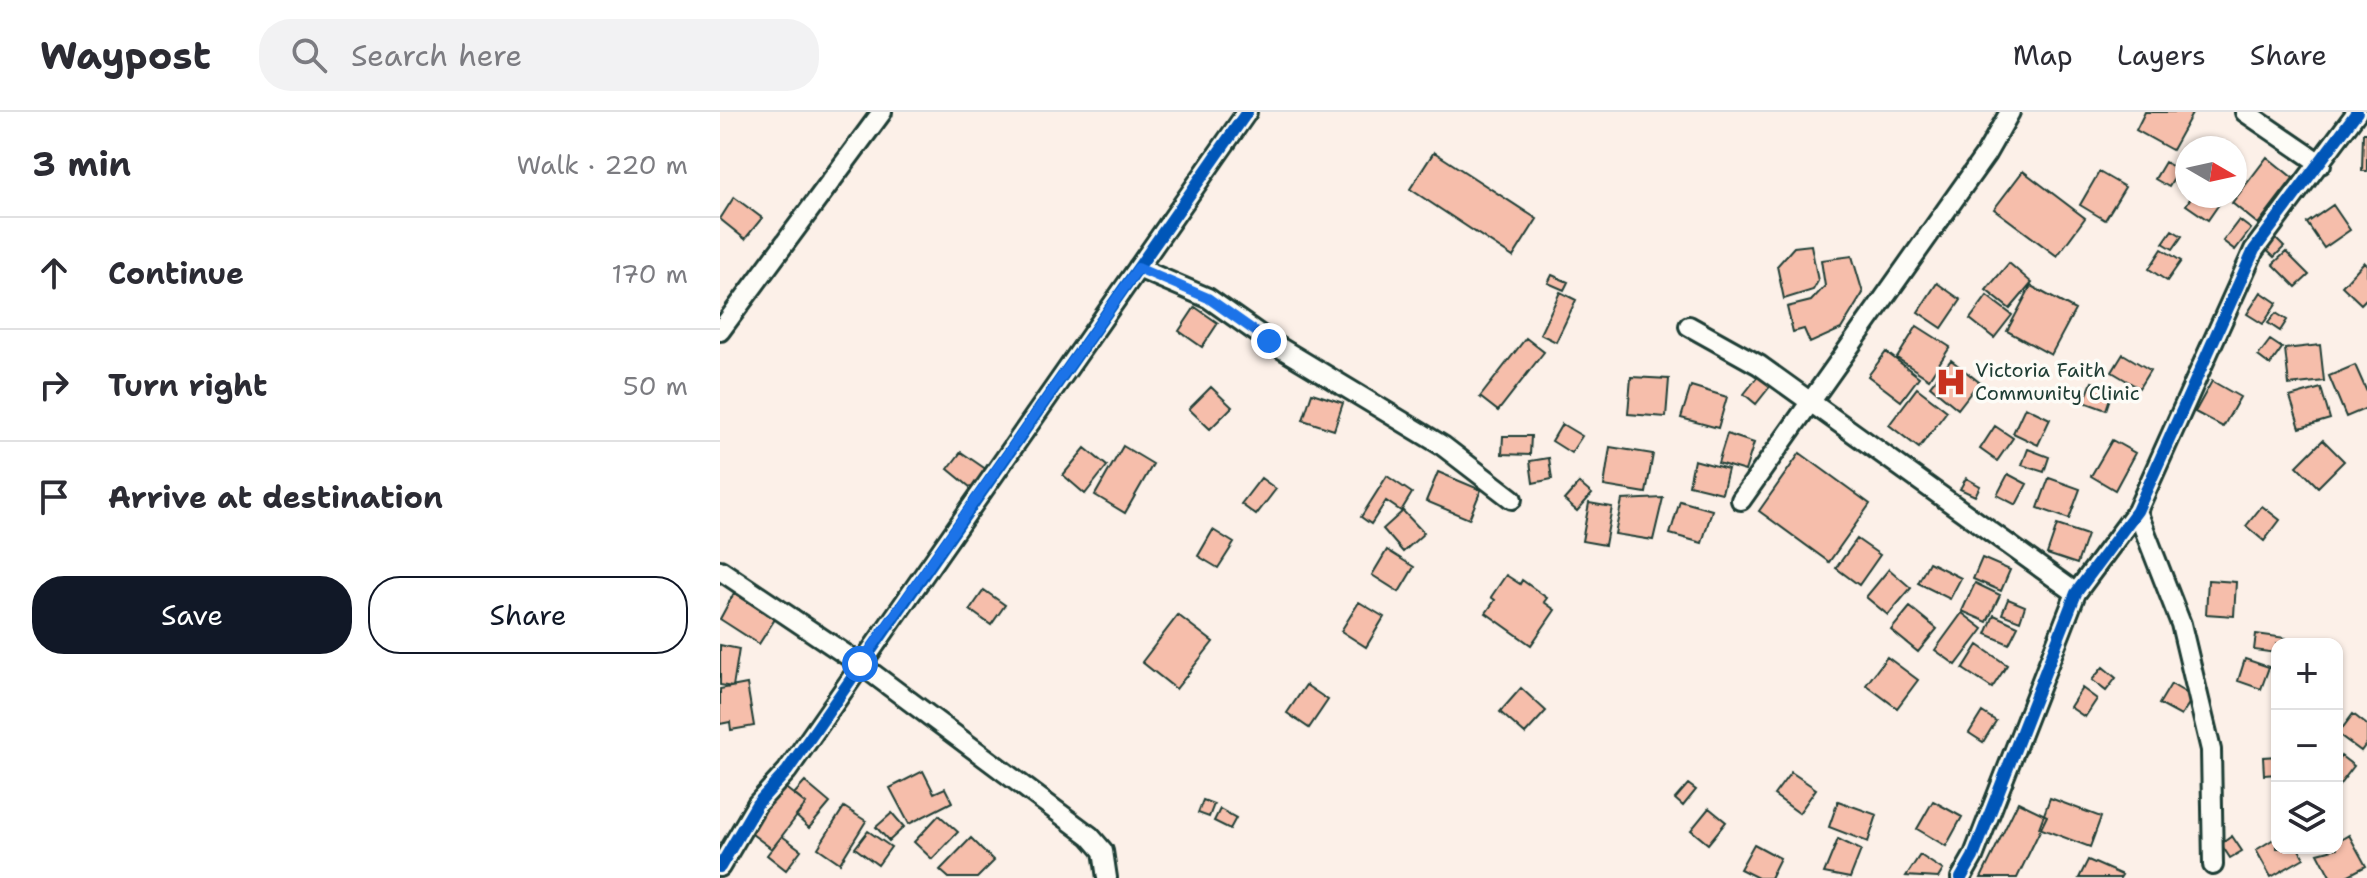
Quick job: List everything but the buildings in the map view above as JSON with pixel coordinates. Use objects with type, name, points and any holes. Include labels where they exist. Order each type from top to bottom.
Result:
[{"type":"street","points":[[720,331],[882,112]]},
{"type":"street","points":[[720,867],[757,804],[787,771],[1247,112]]},
{"type":"street","points":[[1741,500],[1986,154],[2010,112]]},
{"type":"street","points":[[2245,112],[2321,164]]},
{"type":"street","points":[[1961,878],[1973,857],[2076,593],[2137,511],[2254,250],[2357,112]]},
{"type":"street","points":[[1138,268],[1208,298],[1269,341],[1443,446],[1512,499]]},
{"type":"street","points":[[1689,326],[1759,365],[2076,593]]},
{"type":"street","points":[[2137,511],[2181,624],[2211,750],[2213,865]]},
{"type":"street","points":[[720,570],[860,664],[1090,836],[1103,851],[1107,878]]},
{"type":"cycle path","points":[[720,867],[757,804],[787,771],[1247,112]]},
{"type":"cycle path","points":[[1961,878],[1973,857],[2076,593],[2137,511],[2254,250],[2357,112]]},
{"type":"place","name":"Victoria Faith Community Clinic","points":[[1951,382]]},
{"type":"route","points":[[860,664],[1138,268],[1208,298],[1269,341]]}]
